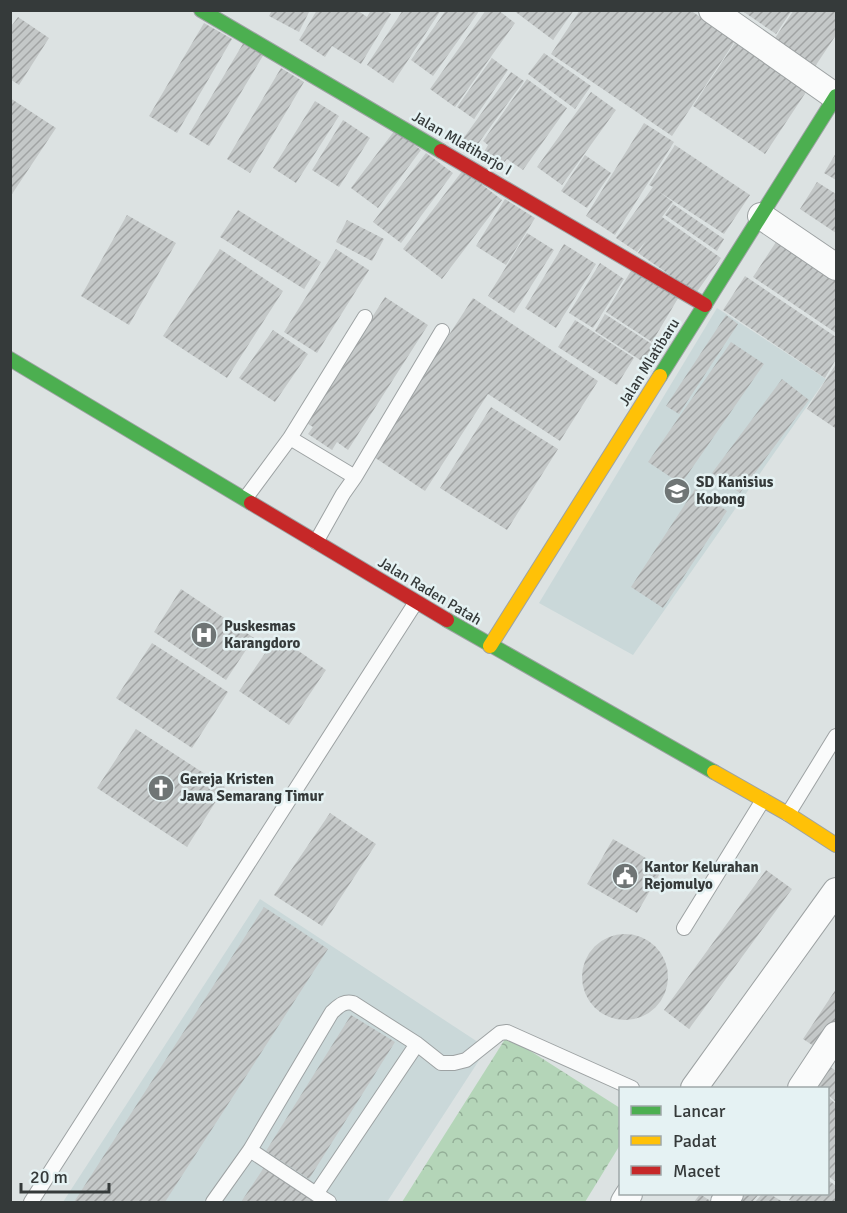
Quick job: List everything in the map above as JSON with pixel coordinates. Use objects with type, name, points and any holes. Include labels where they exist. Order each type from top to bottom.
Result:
[{"type":"main road","name":"Jalan Mlatiharjo I","points":[[201,10],[705,305]]},
{"type":"main road","name":"Jalan Mlatibaru","points":[[490,646],[836,97]]},
{"type":"main road","name":"Jalan Raden Patah","points":[[10,359],[490,646],[788,814],[837,845]]},
{"type":"street","points":[[712,10],[836,97]]},
{"type":"street","points":[[761,216],[837,267]]},
{"type":"street","points":[[695,1087],[837,891]]},
{"type":"street","points":[[802,1087],[837,1035]]},
{"type":"lane","points":[[245,499],[290,438],[365,317]]},
{"type":"lane","points":[[316,542],[442,331]]},
{"type":"lane","points":[[290,438],[355,477]]},
{"type":"lane","points":[[32,1203],[416,602]]},
{"type":"lane","points":[[788,814],[837,736]]},
{"type":"lane","points":[[684,928],[763,800]]},
{"type":"lane","points":[[213,1203],[250,1150],[332,1012],[341,1004],[353,1003],[417,1044],[441,1063],[454,1063],[473,1056],[500,1033],[512,1033],[629,1087]]},
{"type":"lane","points":[[316,1194],[417,1044]]},
{"type":"lane","points":[[250,1150],[329,1203]]},
{"type":"shaded area","name":"SD Kanisius Kobong","points":[[717,308],[826,379],[633,655],[539,603]]},
{"type":"shaded area","points":[[260,899],[487,1048],[387,1202],[63,1202]]},
{"type":"green space","points":[[507,1036],[619,1107],[619,1147],[585,1202],[402,1202]]},
{"type":"building","points":[[272,10],[310,10],[299,32],[269,16]]},
{"type":"building","points":[[317,10],[357,10],[367,17],[371,10],[385,10],[391,14],[361,64],[332,46],[325,57],[299,40]]},
{"type":"building","points":[[403,10],[441,10],[393,83],[367,65]]},
{"type":"building","points":[[446,10],[480,10],[433,76],[411,60]]},
{"type":"building","points":[[486,10],[498,10],[515,23],[455,107],[430,89]]},
{"type":"building","points":[[513,10],[574,10],[553,40]]},
{"type":"building","points":[[580,10],[690,10],[735,41],[672,136],[551,54]]},
{"type":"building","points":[[741,10],[792,10],[776,34]]},
{"type":"building","points":[[794,10],[836,10],[836,35],[814,68],[773,41]]},
{"type":"building","points":[[18,17],[49,38],[19,85],[10,79],[10,28]]},
{"type":"building","points":[[204,23],[232,39],[177,133],[149,116]]},
{"type":"building","points":[[738,38],[810,86],[765,154],[693,106]]},
{"type":"building","points":[[244,42],[264,54],[209,146],[189,134]]},
{"type":"building","points":[[544,53],[591,86],[575,109],[528,74]]},
{"type":"building","points":[[492,58],[508,70],[474,119],[457,107]]},
{"type":"building","points":[[281,68],[304,82],[250,173],[227,159]]},
{"type":"building","points":[[511,72],[524,81],[472,152],[460,143]]},
{"type":"building","points":[[527,79],[567,108],[523,170],[507,159],[502,165],[484,152],[488,145],[483,141]]},
{"type":"building","points":[[591,92],[616,110],[562,185],[537,167]]},
{"type":"building","points":[[10,98],[56,128],[10,197]]},
{"type":"building","points":[[315,101],[339,116],[296,183],[273,168]]},
{"type":"building","points":[[343,120],[370,138],[339,187],[312,170]]},
{"type":"building","points":[[644,123],[674,142],[615,235],[586,216]]},
{"type":"building","points":[[395,130],[421,150],[378,208],[351,188]]},
{"type":"building","points":[[675,145],[750,195],[724,234],[658,191],[673,202],[662,217],[721,258],[696,293],[638,253],[646,241],[637,252],[616,238],[653,187],[649,185]]},
{"type":"building","points":[[426,153],[453,173],[401,243],[373,222]]},
{"type":"building","points":[[836,153],[836,180],[824,173]]},
{"type":"building","points":[[585,155],[611,173],[587,208],[561,191]]},
{"type":"building","points":[[463,170],[502,200],[442,279],[403,249]]},
{"type":"building","points":[[817,182],[836,194],[836,233],[800,209]]},
{"type":"building","points":[[505,199],[535,218],[506,265],[476,246]]},
{"type":"building","points":[[673,204],[724,239],[717,251],[665,215]]},
{"type":"building","points":[[238,210],[321,262],[304,289],[220,237]]},
{"type":"building","points":[[127,215],[176,243],[129,325],[81,296]]},
{"type":"building","points":[[347,220],[384,239],[372,261],[336,242]]},
{"type":"building","points":[[527,233],[554,250],[514,313],[488,296]]},
{"type":"building","points":[[778,239],[836,278],[836,333],[753,277]]},
{"type":"building","points":[[564,244],[596,264],[556,328],[525,308]]},
{"type":"building","points":[[220,249],[283,291],[227,378],[163,336]]},
{"type":"building","points":[[336,249],[369,270],[317,353],[284,332]]},
{"type":"building","points":[[600,263],[624,279],[593,328],[569,313]]},
{"type":"building","points":[[634,266],[680,295],[652,342],[606,312]]},
{"type":"building","points":[[745,276],[836,337],[836,359],[825,378],[723,310]]},
{"type":"building","points":[[385,297],[428,325],[348,450],[337,442],[332,450],[308,434],[313,427],[305,422]]},
{"type":"building","points":[[473,298],[598,381],[560,441],[488,394],[425,491],[371,455]]},
{"type":"building","points":[[605,314],[658,348],[648,365],[595,331]]},
{"type":"building","points":[[726,315],[738,324],[679,414],[666,406]]},
{"type":"building","points":[[575,320],[634,358],[617,385],[558,347]]},
{"type":"building","points":[[273,330],[308,354],[275,402],[239,378]]},
{"type":"building","points":[[731,342],[764,364],[681,484],[648,462]]},
{"type":"building","points":[[836,364],[836,425],[835,428],[807,409]]},
{"type":"building","points":[[782,379],[809,400],[740,493],[712,473]]},
{"type":"building","points":[[491,407],[558,449],[507,530],[440,488]]},
{"type":"building","points":[[695,489],[727,511],[663,608],[631,587]]},
{"type":"building","name":"Puskesmas Karangdoro","points":[[181,589],[254,638],[226,680],[154,632]]},
{"type":"building","points":[[277,636],[326,670],[289,725],[239,691]]},
{"type":"building","points":[[152,643],[228,692],[192,748],[116,698]]},
{"type":"building","name":"Gereja Kristen Jawa Semarang Timur","points":[[136,729],[225,787],[187,847],[97,788]]},
{"type":"building","points":[[330,813],[376,844],[322,926],[274,895]]},
{"type":"building","name":"Kantor Kelurahan Rejomulyo","points":[[613,839],[663,868],[637,913],[587,884]]},
{"type":"building","points":[[766,870],[792,889],[689,1029],[664,1010]]},
{"type":"building","points":[[264,907],[328,949],[165,1202],[74,1202]]},
{"type":"building","points":[[625,934],[649,941],[661,953],[668,977],[661,1001],[649,1013],[625,1020],[601,1013],[589,1001],[582,977],[589,953],[601,941]]},
{"type":"building","points":[[836,989],[836,1025],[820,1050],[803,1039]]},
{"type":"building","points":[[351,1015],[395,1042],[309,1179],[266,1151]]},
{"type":"building","points":[[825,1063],[836,1071],[836,1102],[829,1096],[829,1087],[817,1087],[811,1083]]},
{"type":"building","points":[[829,1098],[836,1104],[836,1182],[829,1177]]},
{"type":"building","points":[[265,1166],[319,1202],[241,1202]]},
{"type":"building","points":[[829,1181],[836,1186],[836,1202],[793,1202],[789,1200],[792,1195],[829,1195]]},
{"type":"building","points":[[702,1195],[712,1202],[694,1202]]},
{"type":"building","points":[[734,1195],[758,1195],[752,1202],[728,1202]]},
{"type":"building","points":[[761,1195],[772,1195],[783,1202],[755,1202]]},
{"type":"traffic: fast","points":[[201,10],[441,151]]},
{"type":"traffic: fast","points":[[660,376],[836,96]]},
{"type":"traffic: fast","points":[[10,359],[251,503]]},
{"type":"traffic: fast","points":[[447,620],[714,772]]},
{"type":"traffic: slow","points":[[490,646],[660,376]]},
{"type":"traffic: slow","points":[[714,772],[788,814],[836,845]]},
{"type":"traffic: jam","points":[[441,151],[705,305]]},
{"type":"traffic: jam","points":[[251,503],[447,620]]},
{"type":"place","name":"SD Kanisius Kobong","points":[[677,491]]},
{"type":"place","name":"Puskesmas Karangdoro","points":[[204,635]]},
{"type":"place","name":"Gereja Kristen Jawa Semarang Timur","points":[[161,788]]},
{"type":"place","name":"Kantor Kelurahan Rejomulyo","points":[[625,876]]}]
